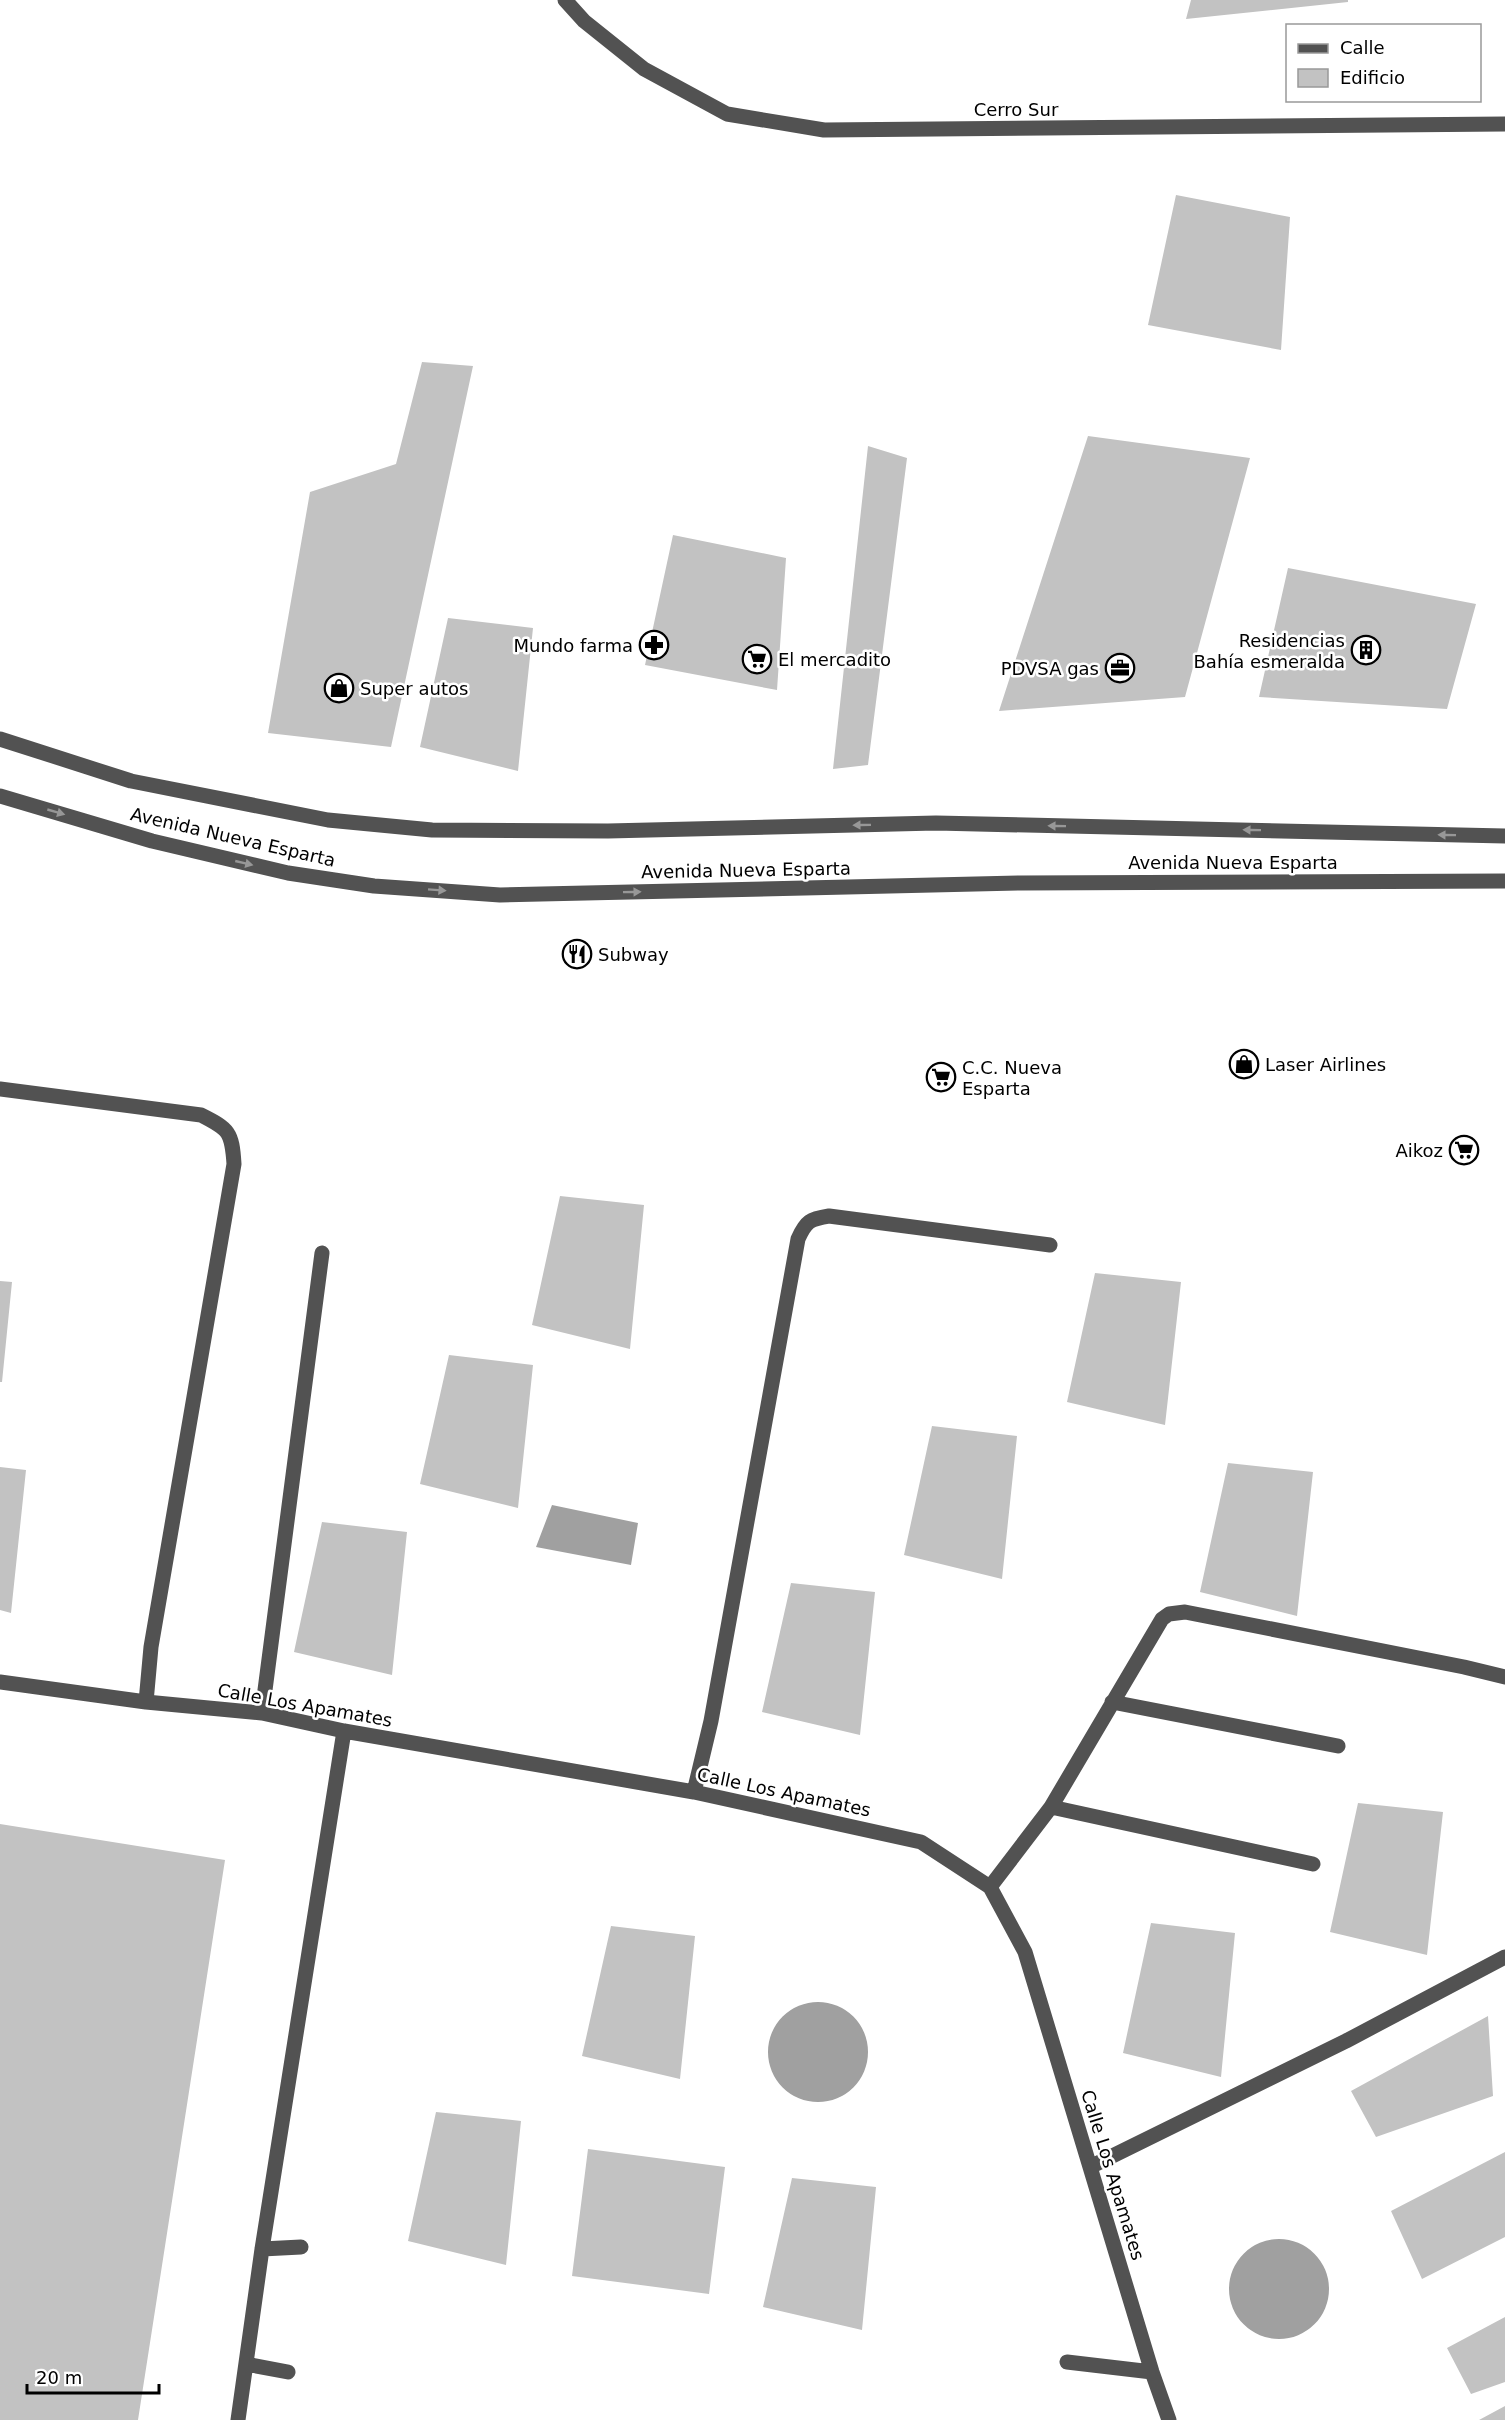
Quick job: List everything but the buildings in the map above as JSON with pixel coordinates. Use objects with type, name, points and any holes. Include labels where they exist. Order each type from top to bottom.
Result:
[{"type":"street","name":"Cerro Sur","points":[[565,0],[584,21],[644,69],[727,114],[824,130],[1505,124]]},
{"type":"street","name":"Avenida Nueva Esparta","points":[[0,739],[131,781],[328,820],[432,830],[608,831],[936,823],[1505,836]]},
{"type":"street","name":"Avenida Nueva Esparta","points":[[0,796],[152,841],[288,873],[374,886],[500,895],[1021,883],[1505,881]]},
{"type":"street","points":[[0,1089],[201,1115],[221,1125],[233,1140],[234,1164],[151,1647],[146,1702]]},
{"type":"street","points":[[694,1792],[713,1710],[798,1239],[805,1224],[816,1218],[829,1216],[1050,1245]]},
{"type":"street","points":[[262,1713],[322,1253]]},
{"type":"street","points":[[990,1887],[1051,1808],[1162,1619],[1176,1612],[1505,1677]]},
{"type":"street","name":"Calle Los Apamates","points":[[0,1682],[146,1702],[262,1713],[344,1731],[694,1792],[921,1842],[990,1887],[1025,1952],[1152,2372],[1169,2420]]},
{"type":"street","points":[[1112,1702],[1338,1746]]},
{"type":"street","points":[[238,2420],[262,2249],[344,1731]]},
{"type":"street","points":[[1051,1808],[1313,1864]]},
{"type":"street","points":[[1090,2167],[1346,2041],[1505,1957]]},
{"type":"street","points":[[262,2249],[301,2247]]},
{"type":"street","points":[[1066,2362],[1152,2372]]},
{"type":"street","points":[[246,2364],[288,2372]]},
{"type":"shaded area","points":[[552,1505],[638,1523],[631,1565],[536,1547]]},
{"type":"shaded area","points":[[818,2002],[837,2005],[854,2016],[865,2033],[868,2052],[865,2071],[854,2088],[837,2099],[818,2102],[799,2099],[782,2088],[771,2071],[768,2052],[771,2033],[782,2016],[799,2005]]},
{"type":"shaded area","points":[[1279,2239],[1298,2242],[1315,2253],[1326,2270],[1329,2289],[1326,2308],[1315,2325],[1298,2336],[1279,2339],[1260,2336],[1243,2325],[1232,2308],[1229,2289],[1232,2270],[1243,2253],[1260,2242]]},
{"type":"place","name":"Mundo farma","points":[[654,645]]},
{"type":"place","name":"Residencias Bahía esmeralda","points":[[1366,650]]},
{"type":"place","name":"El mercadito","points":[[757,659]]},
{"type":"place","name":"PDVSA gas","points":[[1120,668]]},
{"type":"place","name":"Super autos","points":[[339,688]]},
{"type":"place","name":"Subway","points":[[577,954]]},
{"type":"place","name":"Laser Airlines","points":[[1244,1064]]},
{"type":"place","name":"C.C. Nueva Esparta","points":[[941,1077]]},
{"type":"place","name":"Aikoz","points":[[1464,1150]]}]
